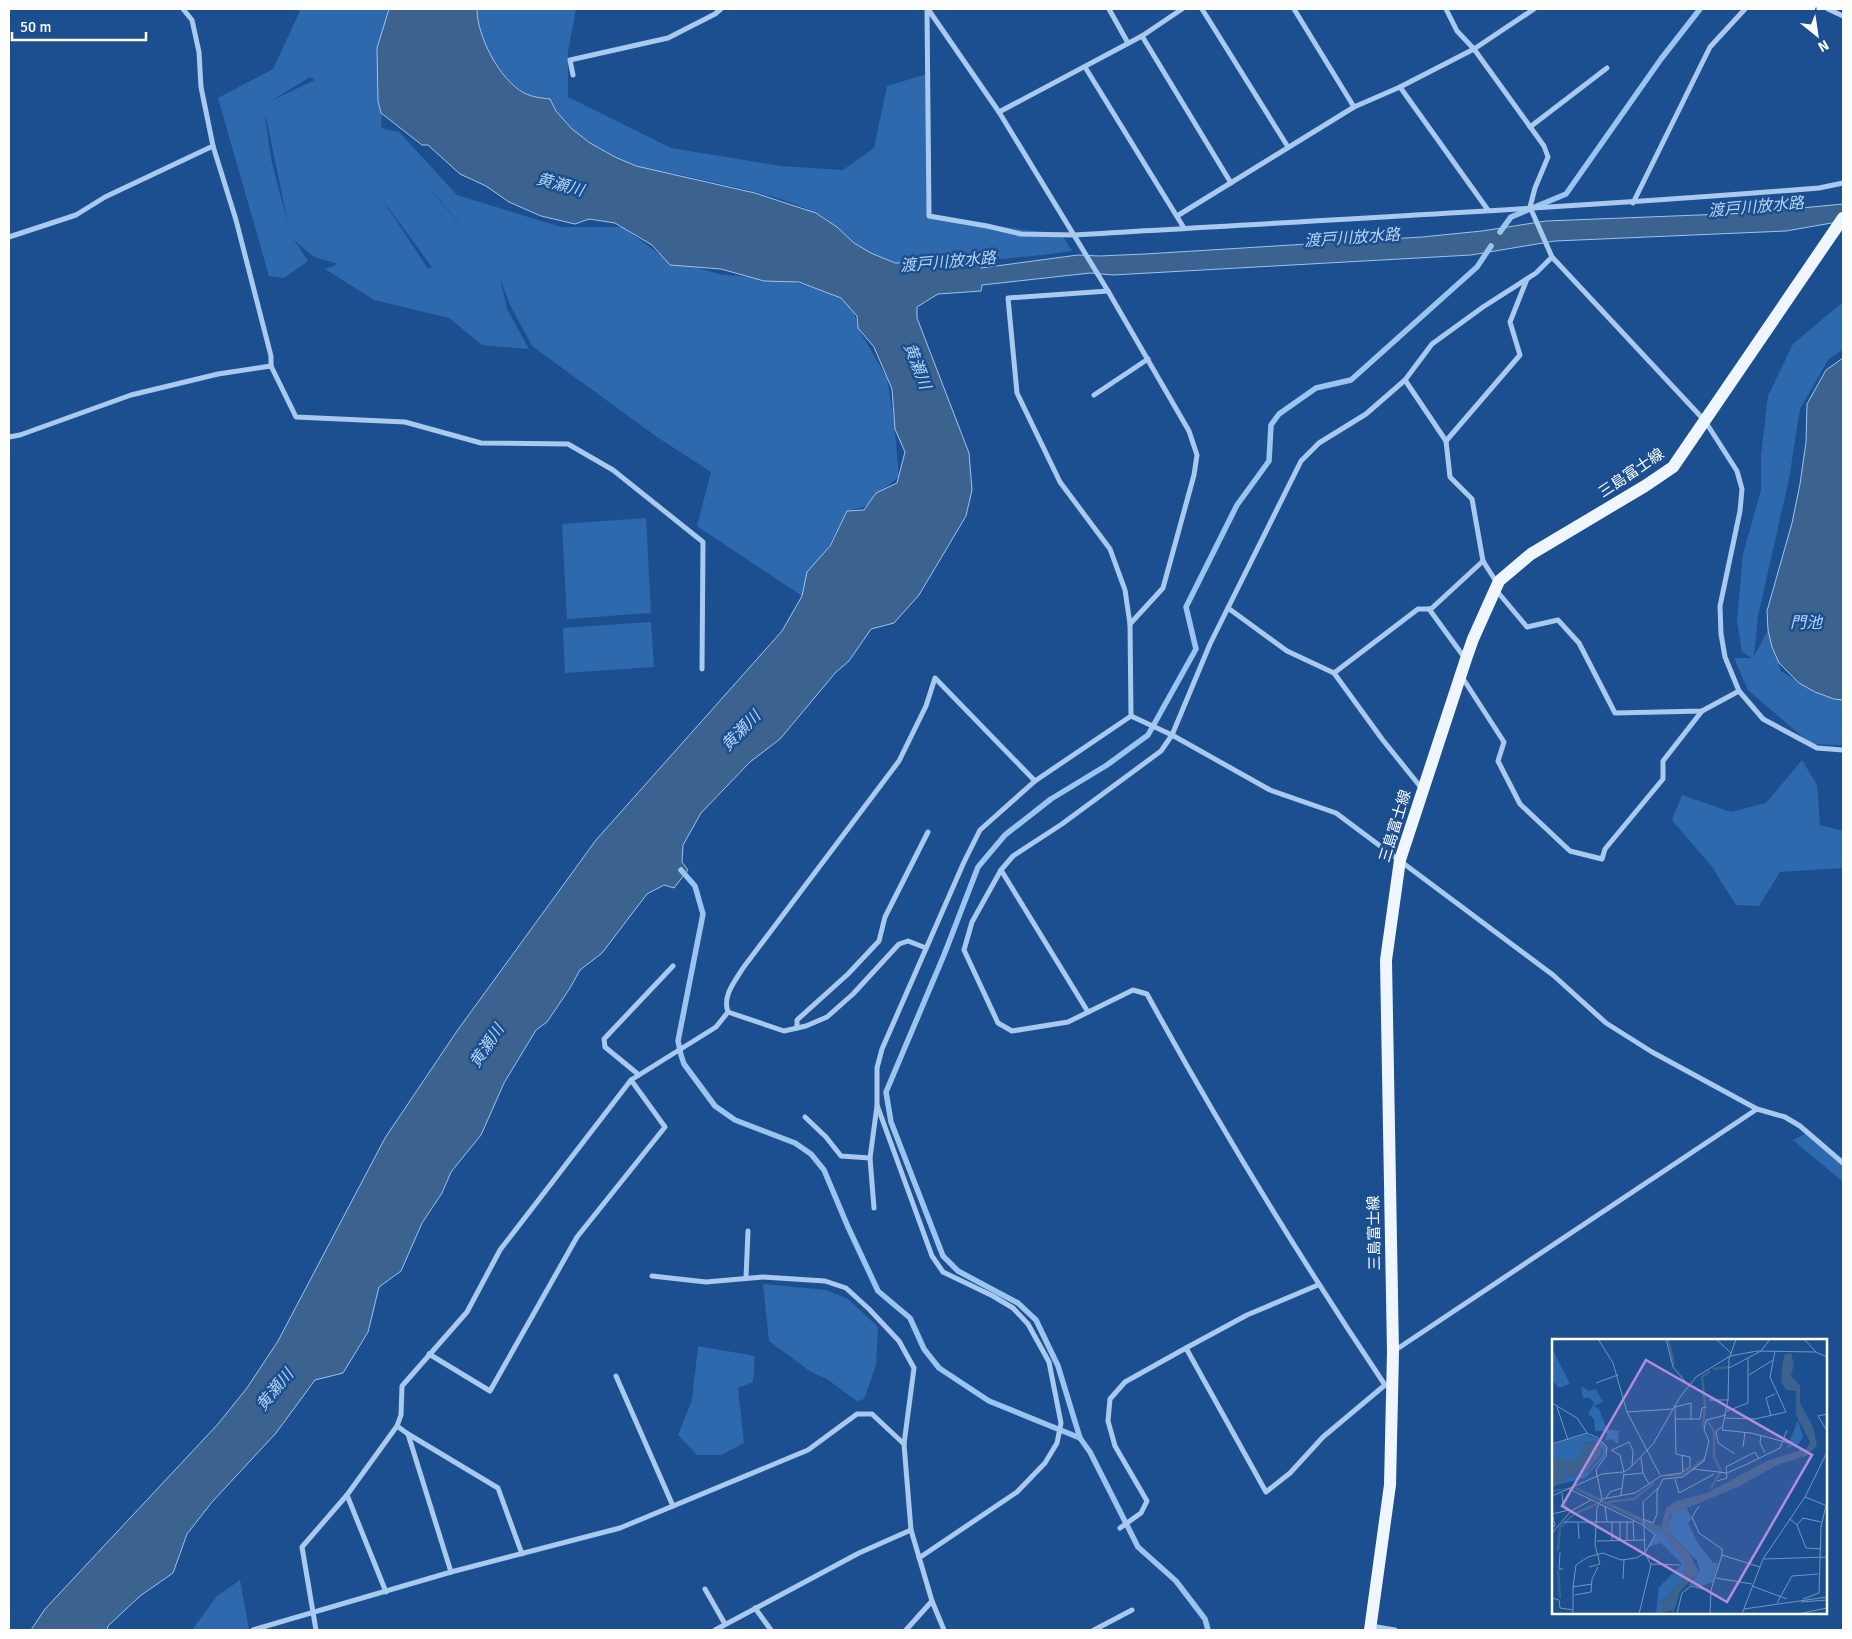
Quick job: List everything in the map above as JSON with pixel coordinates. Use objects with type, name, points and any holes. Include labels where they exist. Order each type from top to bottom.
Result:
[{"type":"main road","name":"三島富士線","points":[[1370,1628],[1390,1485],[1388,1386],[1392,1352],[1386,960],[1400,860],[1473,639],[1497,586],[1531,554],[1646,486],[1673,467],[1840,223]]},
{"type":"street","points":[[184,9],[192,20],[199,52],[201,87],[212,146],[236,220],[271,356],[271,366],[296,417],[405,422],[481,443],[568,444],[613,470],[703,542],[702,669]]},
{"type":"street","points":[[573,75],[570,60],[668,38],[722,9]]},
{"type":"street","points":[[927,9],[998,112],[1108,291],[1189,431],[1197,455],[1194,475],[1164,588],[1130,624]]},
{"type":"street","points":[[927,9],[929,216],[1021,234],[1074,235],[1530,207],[1632,203],[1819,188],[1843,183]]},
{"type":"street","points":[[1109,9],[1128,44]]},
{"type":"street","points":[[998,112],[1128,44],[1182,9]]},
{"type":"street","points":[[1202,9],[1288,147]]},
{"type":"street","points":[[1294,9],[1354,107]]},
{"type":"street","points":[[1446,9],[1457,31],[1474,49],[1544,146],[1548,157],[1535,188],[1530,207],[1552,257],[1705,421],[1737,471],[1742,489],[1740,512],[1720,606],[1721,634],[1725,657],[1739,691],[1763,719],[1817,748],[1843,750]]},
{"type":"street","points":[[1177,216],[1354,107],[1400,87],[1474,49],[1534,9]]},
{"type":"street","points":[[1632,203],[1710,47],[1745,9]]},
{"type":"street","points":[[1828,9],[1843,16]]},
{"type":"street","points":[[1142,36],[1231,183]]},
{"type":"street","points":[[1085,67],[1184,228]]},
{"type":"street","points":[[1530,127],[1606,68]]},
{"type":"street","points":[[1400,87],[1488,210]]},
{"type":"street","points":[[9,237],[76,215],[105,197],[212,146]]},
{"type":"street","points":[[1186,1348],[1266,1492],[1290,1473],[1323,1437],[1388,1386],[1318,1285],[1189,1070],[1147,994],[1133,990],[1068,1022],[1012,1031],[998,1023],[964,950],[972,922],[1001,870],[1013,856],[1062,824],[1161,750],[1172,735],[1193,681],[1301,461],[1319,442],[1366,414],[1405,380],[1432,344],[1483,307],[1536,273],[1552,257]]},
{"type":"street","points":[[1446,441],[1520,356],[1510,322],[1527,279]]},
{"type":"street","points":[[1108,291],[1008,298],[1017,394],[1060,482],[1110,549],[1125,590],[1130,624],[1131,716]]},
{"type":"street","points":[[1094,394],[1148,359]]},
{"type":"street","points":[[9,437],[20,435],[131,395],[218,374],[271,366]]},
{"type":"street","points":[[1405,380],[1446,441],[1450,477],[1472,499],[1483,561],[1497,586],[1527,627],[1558,620],[1579,643],[1615,713],[1702,711]]},
{"type":"street","points":[[1334,673],[1418,609],[1429,609],[1483,561]]},
{"type":"street","points":[[1228,608],[1287,651],[1334,673],[1382,739],[1423,790]]},
{"type":"street","points":[[1429,609],[1466,660]]},
{"type":"street","points":[[1461,676],[1504,742],[1498,761],[1520,804],[1570,851],[1602,859],[1605,849],[1663,780],[1662,761],[1702,711],[1739,691]]},
{"type":"street","points":[[728,1012],[726,1005],[727,995],[743,968],[899,761],[926,706],[935,678],[1035,781]]},
{"type":"street","points":[[1131,716],[1172,735],[1270,790],[1336,812],[1553,975],[1606,1023],[1652,1052],[1757,1109],[1785,1117],[1800,1126],[1843,1163]]},
{"type":"street","points":[[874,1208],[870,1158],[877,1105],[877,1068],[882,1049],[964,862],[980,830],[1035,781],[1131,716]]},
{"type":"street","points":[[797,1028],[797,1020],[848,974],[879,941],[885,917],[928,832]]},
{"type":"street","points":[[1001,870],[1088,1012]]},
{"type":"street","points":[[728,1012],[784,1031],[797,1028],[827,1017],[854,994],[899,944],[908,941],[926,948]]},
{"type":"street","points":[[639,1075],[605,1047],[604,1039],[673,966]]},
{"type":"street","points":[[316,1630],[302,1547],[348,1495],[397,1426],[401,1415],[402,1386],[467,1312],[500,1250],[631,1080],[716,1026],[728,1012]]},
{"type":"street","points":[[429,1354],[490,1391],[576,1237],[665,1127],[631,1080]]},
{"type":"street","points":[[877,1105],[932,1256],[943,1272],[993,1296],[1013,1308],[1028,1324],[1050,1362],[1061,1423],[1057,1443],[1045,1463],[1017,1492],[919,1558]]},
{"type":"street","points":[[1392,1352],[1757,1109]]},
{"type":"street","points":[[805,1117],[826,1137],[841,1156],[870,1158]]},
{"type":"street","points":[[746,1278],[748,1231]]},
{"type":"street","points":[[652,1276],[706,1282],[763,1277],[826,1281],[846,1288],[899,1341],[914,1368],[904,1444],[911,1530],[932,1601],[944,1630]]},
{"type":"street","points":[[1120,1528],[1141,1513],[1147,1501],[1115,1446],[1108,1421],[1110,1399],[1125,1382],[1186,1348],[1247,1315],[1318,1285]]},
{"type":"street","points":[[616,1376],[673,1506]]},
{"type":"street","points":[[253,1630],[451,1572],[620,1528],[808,1450],[857,1414],[872,1414],[904,1444]]},
{"type":"street","points":[[397,1426],[498,1488],[522,1554]]},
{"type":"street","points":[[408,1434],[451,1572]]},
{"type":"street","points":[[348,1495],[386,1592]]},
{"type":"street","points":[[715,1630],[859,1553],[911,1530]]},
{"type":"street","points":[[705,1589],[725,1624]]},
{"type":"street","points":[[906,1630],[932,1601]]},
{"type":"street","points":[[755,1608],[771,1630]]},
{"type":"street","points":[[1094,1630],[1132,1610]]},
{"type":"street","points":[[1370,1628],[1395,1630]]},
{"type":"shaded area","points":[[301,9],[390,9],[381,128],[399,132],[457,195],[561,227],[622,227],[665,258],[719,274],[793,282],[850,297],[858,328],[887,378],[894,421],[899,477],[881,491],[868,506],[847,511],[802,596],[697,526],[711,472],[657,437],[532,346],[510,305],[500,278],[507,309],[529,349],[482,345],[449,318],[374,300],[325,269],[338,264],[314,257],[294,240],[308,261],[284,278],[269,276],[218,98],[273,69]],"holes":[[[310,77],[315,80],[271,101]],[[265,117],[288,223],[272,164]],[[431,189],[490,261],[431,190]],[[382,199],[432,267],[428,269]]]},
{"type":"shaded area","points":[[477,9],[576,9],[568,52],[568,97],[671,148],[781,166],[843,170],[874,148],[887,86],[927,74],[929,216],[1062,235],[1072,251],[985,260],[898,263],[878,257],[862,248],[825,218],[800,206],[755,192],[622,161],[585,141],[565,122],[550,99],[524,93],[506,78],[485,44]]},
{"type":"shaded area","points":[[1843,302],[1843,349],[1828,360],[1800,409],[1789,479],[1758,616],[1754,656],[1768,630],[1781,671],[1815,692],[1843,693],[1843,745],[1811,744],[1748,690],[1734,658],[1752,658],[1742,652],[1737,620],[1743,554],[1761,490],[1761,455],[1768,396],[1793,344]]},
{"type":"shaded area","points":[[646,518],[651,613],[567,619],[562,524]]},
{"type":"shaded area","points":[[651,622],[654,667],[565,673],[563,628]]},
{"type":"shaded area","points":[[1802,760],[1817,785],[1820,825],[1843,831],[1843,868],[1780,872],[1759,906],[1736,905],[1712,867],[1672,820],[1682,795],[1731,812],[1766,803]]},
{"type":"shaded area","points":[[1807,1133],[1843,1163],[1843,1182],[1793,1140]]},
{"type":"shaded area","points":[[763,1284],[826,1290],[848,1299],[878,1327],[876,1365],[864,1399],[857,1401],[827,1379],[811,1372],[769,1341]]},
{"type":"shaded area","points":[[698,1346],[755,1356],[753,1382],[738,1388],[744,1443],[721,1455],[697,1455],[678,1435],[692,1400]]},
{"type":"shaded area","points":[[240,1580],[249,1630],[192,1630],[217,1596]]},
{"type":"water","points":[[389,9],[477,9],[485,44],[506,78],[524,93],[550,99],[556,111],[572,129],[590,143],[636,166],[755,193],[816,213],[837,227],[854,243],[871,253],[895,263],[980,261],[981,268],[1078,255],[1145,254],[1422,237],[1482,231],[1546,221],[1750,213],[1843,204],[1843,221],[1786,231],[1555,241],[1471,255],[1113,275],[1090,273],[982,285],[981,291],[938,294],[917,307],[917,318],[969,453],[972,490],[966,516],[919,595],[894,623],[871,629],[849,661],[836,672],[780,739],[750,762],[701,813],[683,845],[682,862],[688,870],[674,888],[664,885],[647,894],[602,953],[580,970],[547,1022],[536,1030],[504,1083],[481,1135],[451,1172],[442,1193],[422,1223],[401,1271],[379,1287],[368,1332],[343,1373],[315,1380],[276,1433],[212,1502],[187,1534],[173,1573],[140,1596],[108,1626],[107,1630],[31,1630],[45,1609],[218,1424],[247,1388],[278,1341],[385,1138],[457,1031],[596,840],[782,631],[802,596],[807,572],[830,546],[847,511],[864,510],[876,493],[897,483],[905,452],[895,429],[892,389],[874,347],[858,328],[857,316],[841,298],[799,282],[764,281],[721,269],[670,265],[652,245],[615,223],[589,219],[575,224],[541,216],[509,202],[486,186],[460,174],[428,145],[422,145],[381,113],[378,101],[377,48]]},
{"type":"water","name":"門池","points":[[1843,358],[1843,700],[1834,699],[1815,692],[1799,683],[1779,663],[1772,647],[1768,630],[1767,611],[1792,523],[1800,484],[1806,442],[1807,404],[1826,370]]},
{"type":"waterway","points":[[1500,232],[1511,217],[1566,194],[1661,59],[1700,9]]},
{"type":"waterway","points":[[1208,1630],[1205,1619],[1176,1581],[1138,1547],[1090,1452],[1080,1438],[1058,1366],[1036,1320],[1018,1303],[958,1271],[943,1256],[891,1122],[886,1092],[944,955],[978,867],[1005,835],[1051,799],[1107,765],[1148,735],[1196,649],[1186,607],[1237,505],[1269,461],[1271,425],[1279,414],[1316,388],[1351,380],[1477,267],[1491,246]]},
{"type":"waterway","points":[[681,870],[695,886],[703,914],[678,1041],[684,1064],[715,1106],[735,1120],[795,1143],[811,1154],[824,1170],[878,1291],[910,1318],[924,1349],[939,1368],[989,1401],[1080,1438]]},
{"type":"water label","name":"黄瀬川","points":[[560,185]]},
{"type":"water label","name":"渡戸川放水路","points":[[1756,207]]},
{"type":"water label","name":"渡戸川放水路","points":[[1352,238]]},
{"type":"water label","name":"渡戸川放水路","points":[[948,262]]},
{"type":"water label","name":"黄瀬川","points":[[917,366]]},
{"type":"water label","name":"黄瀬川","points":[[741,731]]},
{"type":"water label","name":"黄瀬川","points":[[487,1046]]},
{"type":"water label","name":"黄瀬川","points":[[275,1390]]}]
